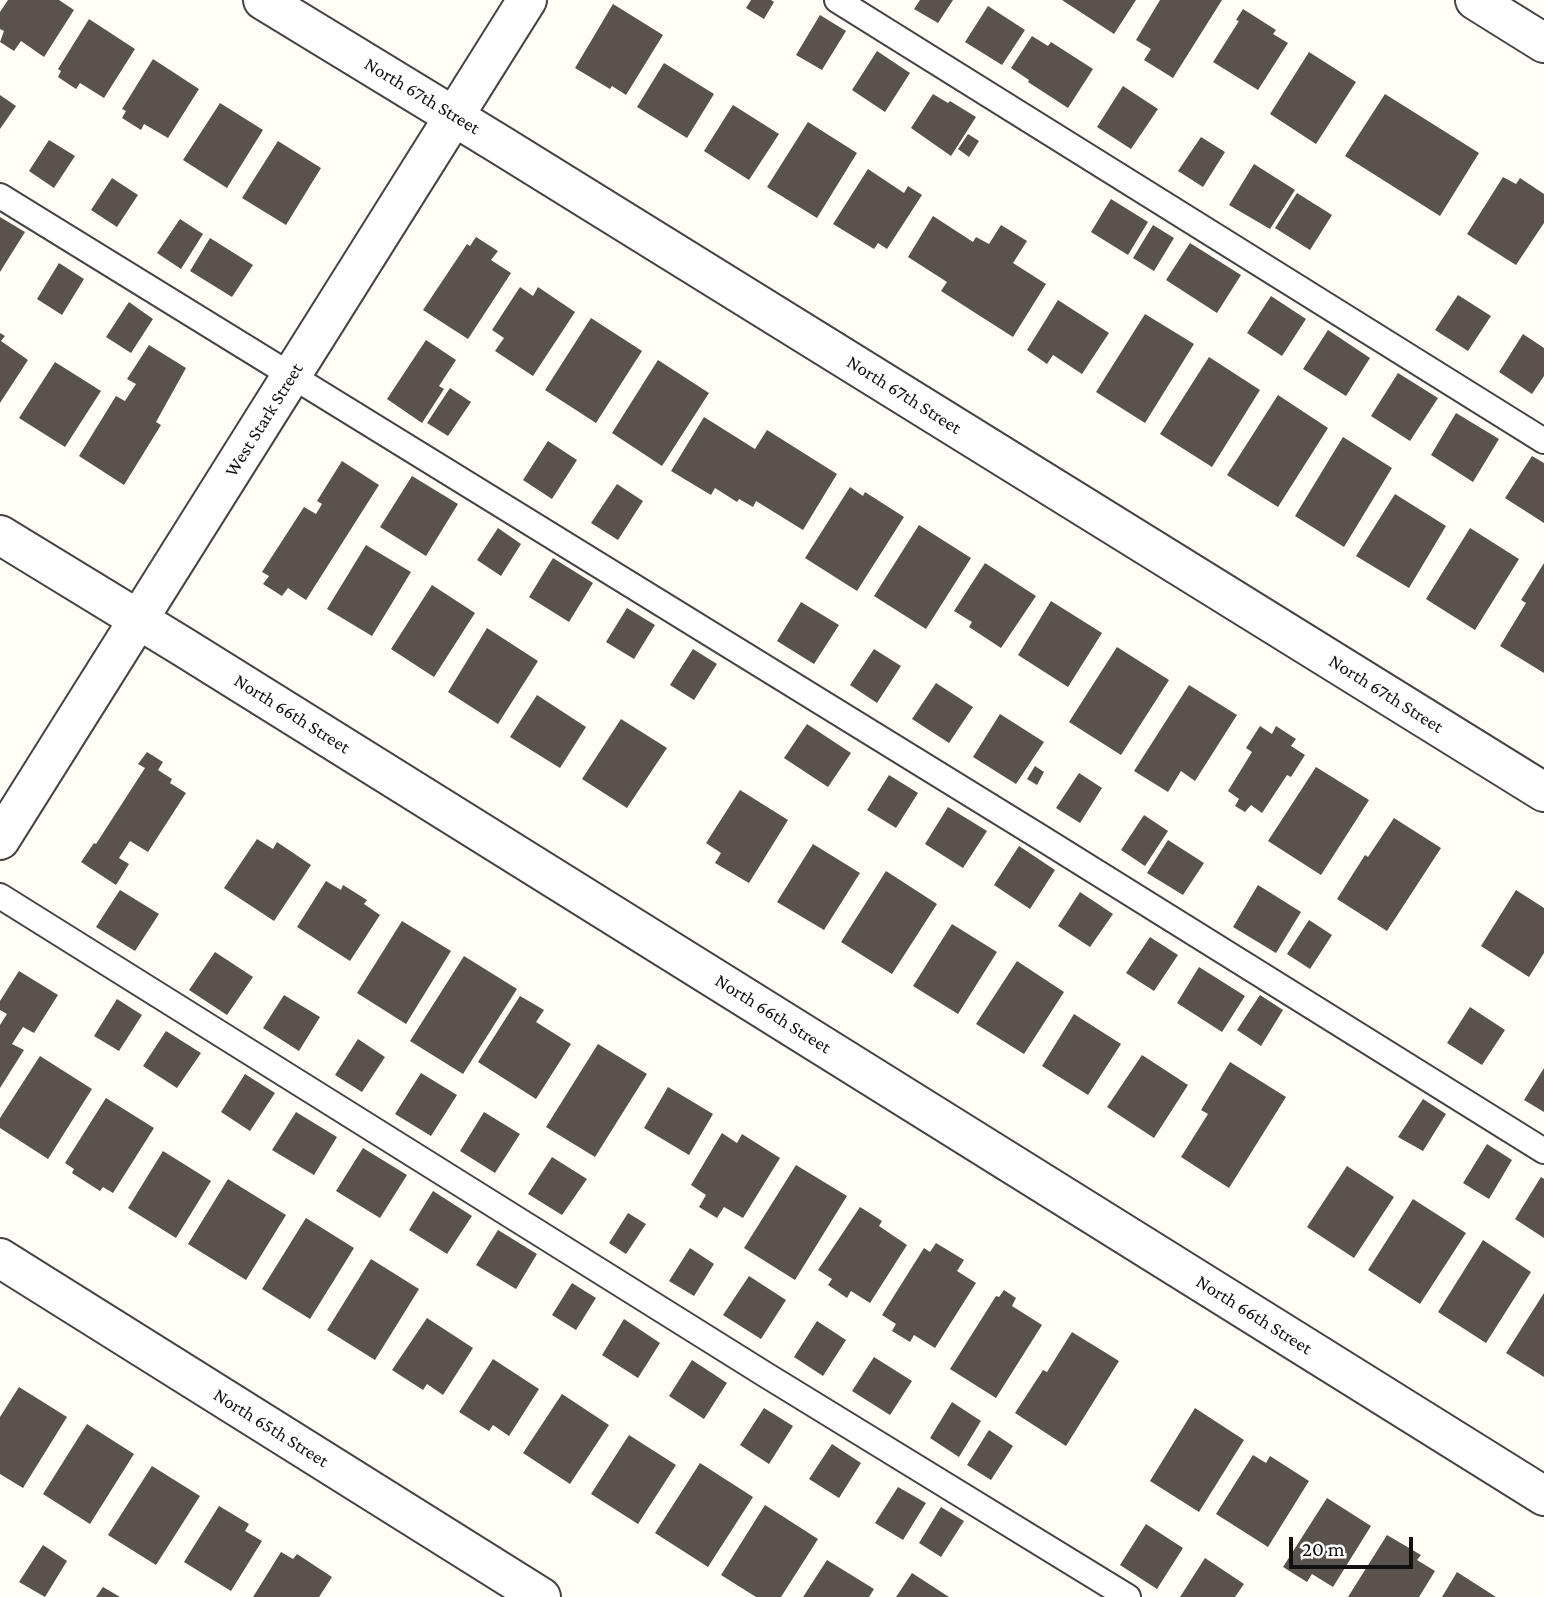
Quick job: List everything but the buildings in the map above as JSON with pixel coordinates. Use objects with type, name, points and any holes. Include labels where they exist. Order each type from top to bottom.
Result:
[{"type":"street","name":"North 67th Street","points":[[263,0],[455,116],[1544,792]]},
{"type":"street","name":"West Stark Street","points":[[0,840],[527,0]]},
{"type":"street","points":[[1475,0],[1544,43]]},
{"type":"street","name":"North 66th Street","points":[[0,535],[139,619],[1544,1496]]},
{"type":"street","name":"North 65th Street","points":[[0,1258],[541,1597]]},
{"type":"lane","points":[[837,0],[1544,441]]},
{"type":"lane","points":[[0,196],[1544,1151]]},
{"type":"lane","points":[[0,896],[1128,1597]]}]
